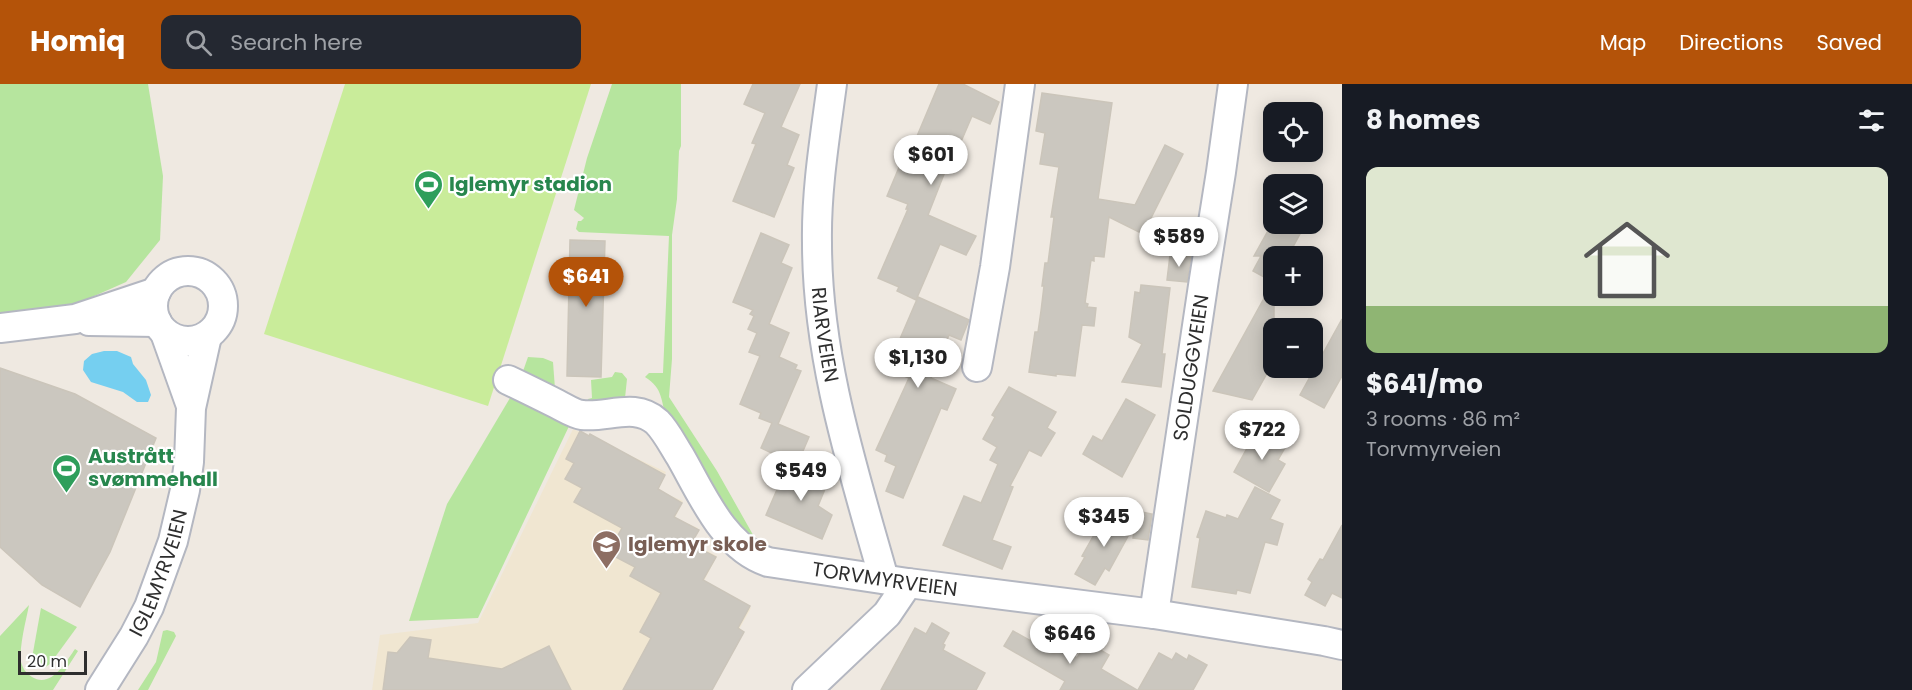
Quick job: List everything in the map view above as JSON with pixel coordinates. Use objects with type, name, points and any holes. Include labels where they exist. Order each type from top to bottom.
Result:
[{"type":"street","name":"RIARVEIEN","points":[[832,84],[819,188],[817,243],[819,296],[827,360],[840,420],[896,581]]},
{"type":"street","points":[[977,367],[995,267],[1020,84]]},
{"type":"street","name":"SOLDUGGVEIEN","points":[[1154,614],[1233,84]]},
{"type":"street","points":[[0,328],[75,320],[114,322],[161,328],[186,341],[207,336],[219,322],[223,304],[217,286],[204,274],[185,271],[167,277],[156,292],[153,307],[161,328]]},
{"type":"street","points":[[75,320],[156,292]]},
{"type":"street","name":"IGLEMYRVEIEN","points":[[161,328],[191,408]]},
{"type":"street","name":"IGLEMYRVEIEN","points":[[100,690],[134,636],[149,607],[166,563],[185,490],[190,453],[191,408],[207,336]]},
{"type":"street","name":"TORVMYRVEIEN","points":[[508,380],[580,415],[621,411],[650,416],[671,441],[720,524],[743,549],[756,558],[789,566],[1154,614],[1324,640],[1342,645]]},
{"type":"street","points":[[807,690],[887,614],[896,581]]},
{"type":"shaded area","name":"Iglemyr skole","points":[[573,429],[666,472],[657,490],[683,501],[675,518],[698,528],[691,542],[717,556],[703,583],[751,608],[705,690],[372,690],[380,635],[478,623]]},
{"type":"green space","points":[[0,84],[148,84],[163,176],[160,240],[126,282],[74,305],[41,312],[0,315]]},
{"type":"green space","name":"Iglemyr stadion","points":[[345,84],[591,84],[488,406],[264,334]]},
{"type":"green space","points":[[612,84],[681,84],[681,146],[672,235],[672,359],[669,397],[717,471],[761,549],[733,525],[667,419],[658,391],[645,377],[649,373],[663,373],[669,236],[579,232],[576,229],[578,221],[584,218],[574,210],[587,158]]},
{"type":"green space","points":[[528,357],[543,358],[553,362],[555,389],[522,374]]},
{"type":"green space","points":[[615,372],[622,373],[627,379],[625,398],[589,408],[588,399],[592,398],[591,380],[612,377]]},
{"type":"green space","points":[[510,398],[571,422],[478,618],[409,621],[447,504]]},
{"type":"green space","points":[[29,605],[21,656],[21,662],[28,674],[39,680],[52,677],[75,649],[78,651],[53,690],[0,690],[0,636]]},
{"type":"green space","points":[[41,608],[77,627],[50,664],[44,668],[36,665],[32,658]]},
{"type":"green space","points":[[163,631],[174,632],[176,636],[148,690],[138,690],[156,662]]},
{"type":"water","points":[[117,351],[131,357],[133,364],[146,380],[151,395],[148,402],[137,402],[123,392],[91,382],[83,370],[84,361],[92,354]]},
{"type":"building","points":[[753,84],[800,84],[781,127],[799,135],[787,165],[794,168],[774,217],[733,201],[756,144],[752,143],[765,113],[744,104]]},
{"type":"building","points":[[939,84],[963,84],[999,102],[990,124],[972,116],[951,165],[948,164],[928,215],[976,236],[966,255],[940,244],[916,300],[897,291],[899,287],[878,278],[908,209],[906,209],[908,204],[887,196],[908,146],[912,148]]},
{"type":"building","points":[[1042,93],[1112,103],[1098,199],[1135,205],[1165,145],[1183,154],[1143,234],[1109,217],[1104,257],[1094,256],[1094,261],[1091,260],[1085,303],[1088,304],[1087,307],[1096,308],[1094,326],[1082,325],[1075,376],[1029,372],[1035,332],[1038,332],[1044,286],[1042,286],[1045,263],[1048,263],[1054,217],[1051,217],[1059,167],[1040,164],[1045,133],[1036,131]]},
{"type":"building","points":[[761,233],[789,245],[781,263],[792,268],[769,324],[789,333],[779,357],[797,365],[795,369],[801,371],[778,424],[809,437],[797,465],[761,448],[772,423],[759,418],[761,413],[740,404],[760,356],[749,352],[757,333],[748,329],[754,316],[750,314],[753,310],[733,302]]},
{"type":"building","points":[[1266,234],[1300,234],[1293,246],[1263,246],[1263,276],[1253,271],[1261,256],[1254,256]]},
{"type":"building","points":[[570,240],[605,241],[601,377],[567,376]]},
{"type":"building","points":[[1170,255],[1191,257],[1187,282],[1167,280]]},
{"type":"building","points":[[1141,285],[1170,288],[1162,354],[1165,354],[1161,387],[1122,382],[1142,344],[1129,337],[1135,292],[1140,293]]},
{"type":"building","points":[[918,297],[969,320],[961,340],[949,335],[931,378],[956,389],[947,410],[941,408],[903,498],[886,491],[896,466],[885,461],[887,455],[876,450],[909,378],[887,369]]},
{"type":"building","points":[[1263,300],[1263,306],[1274,306],[1274,318],[1263,318],[1264,378],[1252,400],[1213,391]]},
{"type":"building","points":[[1342,319],[1342,376],[1324,408],[1300,395],[1309,378],[1323,378],[1323,353]]},
{"type":"building","name":"Austrått svømmehall","points":[[0,368],[75,394],[156,438],[110,552],[80,607],[42,585],[0,547]]},
{"type":"building","points":[[1009,387],[1056,412],[1047,428],[1055,433],[1041,456],[1029,450],[1010,486],[1013,487],[992,540],[1011,547],[1002,569],[943,545],[964,496],[981,503],[998,464],[990,460],[997,447],[983,439],[995,417],[992,415]]},
{"type":"building","points":[[1126,399],[1155,415],[1122,477],[1083,454],[1093,436],[1102,441]]},
{"type":"building","points":[[1257,430],[1286,446],[1278,460],[1285,464],[1269,492],[1234,472]]},
{"type":"building","points":[[580,431],[589,436],[590,434],[665,475],[658,489],[682,503],[674,517],[699,530],[691,544],[716,557],[703,580],[750,606],[738,628],[744,632],[712,690],[623,690],[651,638],[640,632],[661,593],[630,576],[635,567],[608,553],[622,528],[574,502],[582,488],[565,479],[574,463],[566,459]]},
{"type":"building","points":[[789,462],[822,477],[821,481],[827,484],[818,506],[832,515],[822,539],[766,515]]},
{"type":"building","points":[[1255,487],[1280,500],[1270,519],[1283,524],[1277,545],[1265,542],[1250,593],[1237,590],[1236,594],[1192,587],[1200,538],[1197,537],[1206,511],[1226,518],[1227,515],[1238,519]]},
{"type":"building","points":[[1137,511],[1152,514],[1148,540],[1133,538]]},
{"type":"building","points":[[1107,512],[1133,527],[1109,571],[1105,568],[1095,585],[1075,574],[1085,557],[1082,556]]},
{"type":"building","points":[[1342,525],[1342,598],[1332,593],[1325,606],[1305,595],[1312,582],[1308,579],[1320,559],[1323,560]]},
{"type":"building","points":[[932,623],[949,633],[943,644],[945,645],[943,650],[985,673],[976,690],[881,690],[915,628],[926,634]]},
{"type":"building","points":[[1013,631],[1054,654],[1058,647],[1077,658],[1087,642],[1109,655],[1101,669],[1137,690],[1060,690],[1065,681],[1004,646]]},
{"type":"building","points":[[410,637],[431,640],[428,658],[502,669],[549,646],[571,690],[383,690],[388,652],[397,653]]},
{"type":"building","points":[[1159,653],[1172,660],[1176,653],[1187,660],[1189,655],[1207,665],[1193,690],[1138,690]]},
{"type":"place","name":"Iglemyr stadion","points":[[428,210]]},
{"type":"place","name":"Austrått svømmehall","points":[[67,494]]},
{"type":"place","name":"Iglemyr skole","points":[[607,570]]}]
